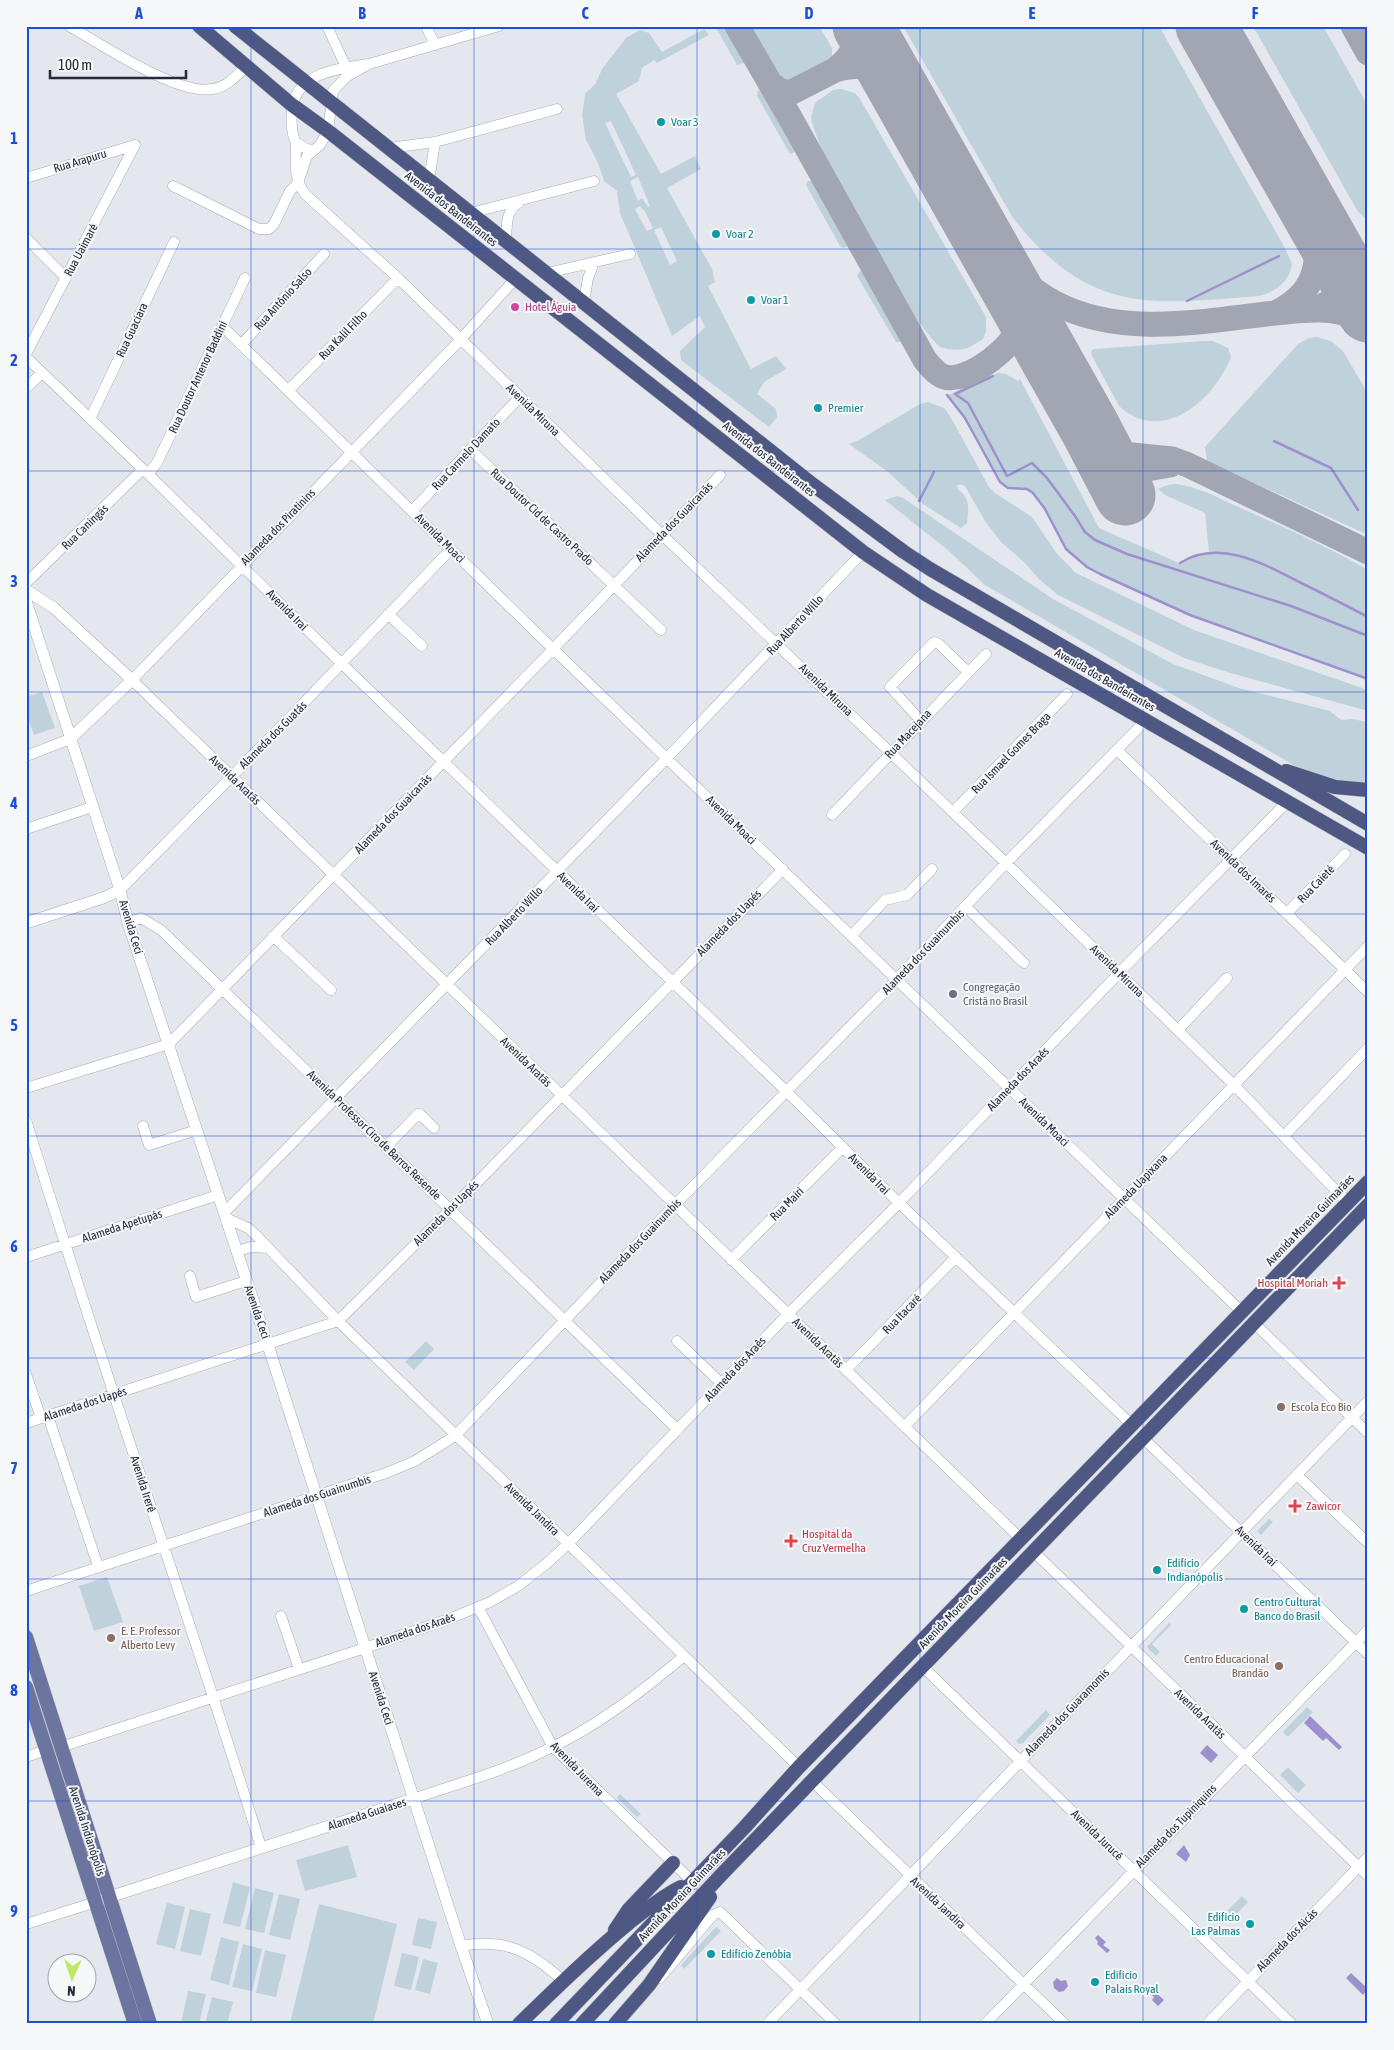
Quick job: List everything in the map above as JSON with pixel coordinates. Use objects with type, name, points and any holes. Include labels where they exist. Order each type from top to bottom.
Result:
[{"type":"highway","name":"Avenida dos Bandeirantes","points":[[199,26],[292,105],[328,131],[864,552],[927,595],[1368,848]]},
{"type":"highway","name":"Avenida dos Bandeirantes","points":[[235,26],[304,83],[506,240],[835,502],[904,552],[989,604],[1101,667],[1368,824]]},
{"type":"highway","points":[[1274,769],[1293,772],[1335,787],[1368,790]]},
{"type":"highway","name":"Avenida Moreira Guimarães","points":[[556,2024],[799,1767],[1367,1181]]},
{"type":"highway","name":"Avenida Moreira Guimarães","points":[[582,2024],[722,1874],[922,1666],[1366,1210]]},
{"type":"highway","points":[[612,1937],[629,1909],[673,1863]]},
{"type":"highway","points":[[615,2024],[648,1985],[708,1900],[722,1874]]},
{"type":"highway","name":"Avenida Moreira Guimarães","points":[[519,2024],[612,1937],[654,1904],[691,1882]]},
{"type":"main road","name":"Avenida Indianópolis","points":[[26,1637],[61,1746],[135,2024]]},
{"type":"main road","name":"Avenida Indianópolis","points":[[26,1687],[46,1750],[150,2024]]},
{"type":"street","points":[[69,26],[176,84],[211,90],[230,82],[247,66]]},
{"type":"street","points":[[327,26],[346,67]]},
{"type":"street","points":[[426,26],[435,45]]},
{"type":"street","points":[[298,183],[295,172],[296,143],[291,124],[292,105],[294,97],[304,83],[313,77],[346,67],[368,64],[499,26]]},
{"type":"street","points":[[173,186],[265,230],[269,229],[274,224],[285,201],[298,183],[304,160],[312,150],[320,145],[328,131],[333,91],[346,77],[368,64]]},
{"type":"street","points":[[389,148],[434,142],[558,109]]},
{"type":"street","points":[[429,180],[434,142]]},
{"type":"street","points":[[296,143],[312,150]]},
{"type":"street","name":"Rua Arapuru","points":[[26,178],[135,145]]},
{"type":"street","name":"Rua Uaimaré","points":[[26,356],[135,145]]},
{"type":"street","points":[[471,213],[594,180]]},
{"type":"street","name":"Avenida Miruna","points":[[298,183],[306,195],[398,278],[520,398],[954,812],[1234,1084],[1348,1202]]},
{"type":"street","points":[[506,240],[508,214],[512,206],[525,200]]},
{"type":"street","points":[[26,238],[66,278]]},
{"type":"street","name":"Rua Guaciara","points":[[90,419],[174,242]]},
{"type":"street","name":"Rua Antônio Salso","points":[[241,345],[324,254]]},
{"type":"street","points":[[547,273],[630,254]]},
{"type":"street","points":[[584,302],[588,278],[594,263]]},
{"type":"street","name":"Rua Doutor Antenor Baddini","points":[[146,472],[157,463],[246,278]]},
{"type":"street","name":"Rua Kalil Filho","points":[[288,391],[398,278]]},
{"type":"street","name":"Alameda dos Piratinins","points":[[26,756],[70,739],[132,680],[461,339],[516,278]]},
{"type":"street","name":"Avenida Moaci","points":[[222,326],[553,649],[1242,1312]]},
{"type":"street","name":"Avenida Iraí","points":[[26,356],[242,564],[341,664],[786,1091],[899,1203],[1132,1425]]},
{"type":"street","points":[[26,388],[42,373]]},
{"type":"street","name":"Rua Carmelo Damato","points":[[412,511],[520,398]]},
{"type":"street","name":"Rua Doutor Cid de Castro Prado","points":[[471,450],[660,630]]},
{"type":"street","name":"Rua Caningás","points":[[26,583],[146,472]]},
{"type":"street","name":"Alameda dos Guaicanãs","points":[[26,1088],[169,1044],[720,475]]},
{"type":"street","name":"Alameda dos Guatás","points":[[26,923],[103,898],[120,890],[341,664],[450,549]]},
{"type":"street","name":"Rua Alberto Willo","points":[[225,1216],[864,552]]},
{"type":"street","name":"Avenida Aratãs","points":[[26,590],[54,608],[132,680],[1021,1539]]},
{"type":"street","name":"Avenida Ceci","points":[[26,601],[120,890],[128,923],[237,1250],[413,1799],[488,2024]]},
{"type":"street","points":[[388,614],[422,646]]},
{"type":"street","points":[[921,721],[890,688],[934,642],[968,672]]},
{"type":"street","name":"Rua Macejana","points":[[832,815],[986,654]]},
{"type":"street","name":"Rua Ismael Gomes Braga","points":[[954,812],[1068,694]]},
{"type":"street","name":"Alameda dos Guainumbis","points":[[26,1590],[316,1497],[402,1467],[455,1436],[674,1205],[897,979],[1006,863],[1145,721]]},
{"type":"street","name":"Avenida dos Imarés","points":[[1117,750],[1368,992]]},
{"type":"street","name":"Alameda dos Araês","points":[[61,1746],[365,1648],[478,1607],[518,1586],[568,1544],[788,1314],[899,1203],[1119,973],[1288,801]]},
{"type":"street","points":[[26,828],[92,808]]},
{"type":"street","name":"Rua Caieté","points":[[1287,913],[1345,854]]},
{"type":"street","name":"Alameda dos Uapés","points":[[26,1423],[338,1321],[451,1209],[783,869]]},
{"type":"street","points":[[852,936],[885,900],[907,895],[932,869]]},
{"type":"street","points":[[966,907],[1024,963]]},
{"type":"street","name":"Avenida Professor Ciro de Barros Resende","points":[[128,923],[136,918],[147,920],[161,930],[451,1209],[563,1321],[678,1430]]},
{"type":"street","points":[[273,936],[331,990]]},
{"type":"street","name":"Alameda Uapixana","points":[[905,1426],[1368,946]]},
{"type":"street","points":[[1178,1030],[1227,978]]},
{"type":"street","points":[[1284,1136],[1368,1048]]},
{"type":"street","points":[[386,1147],[418,1114],[434,1128]]},
{"type":"street","name":"Avenida Irerê","points":[[26,1120],[163,1546],[214,1696],[261,1847]]},
{"type":"street","points":[[143,1126],[149,1145],[197,1130]]},
{"type":"street","name":"Rua Mairi","points":[[731,1260],[842,1147]]},
{"type":"street","name":"Alameda Apetupás","points":[[26,1257],[218,1195]]},
{"type":"street","name":"Avenida Jandira","points":[[225,1216],[248,1228],[269,1248],[338,1321],[455,1436],[799,1767]]},
{"type":"street","points":[[237,1250],[251,1247],[269,1248]]},
{"type":"street","name":"Rua Itacaré","points":[[846,1370],[956,1257]]},
{"type":"street","points":[[190,1276],[197,1297],[246,1281]]},
{"type":"street","points":[[1254,1323],[1368,1433]]},
{"type":"street","points":[[677,1340],[722,1384]]},
{"type":"street","points":[[26,1374],[44,1417],[98,1566]]},
{"type":"street","name":"Alameda dos Guaramomis","points":[[767,2024],[1020,1760],[1368,1402]]},
{"type":"street","name":"Avenida Iraí","points":[[1144,1438],[1368,1654]]},
{"type":"street","points":[[1297,1475],[1368,1543]]},
{"type":"street","name":"Avenida Aratãs","points":[[1034,1551],[1368,1876]]},
{"type":"street","name":"Avenida Jurema","points":[[478,1607],[553,1747],[691,1882]]},
{"type":"street","points":[[282,1616],[299,1669]]},
{"type":"street","name":"Alameda dos Tupiniquins","points":[[986,2024],[1133,1870],[1368,1630]]},
{"type":"street","name":"Alameda Guaiases","points":[[26,1924],[413,1799],[523,1761],[553,1747],[605,1718],[652,1684],[684,1656]]},
{"type":"street","name":"Avenida Jurucê","points":[[922,1666],[1292,2024]]},
{"type":"street","points":[[26,1757],[46,1750]]},
{"type":"street","name":"Avenida Jandira","points":[[812,1781],[1065,2024]]},
{"type":"street","name":"Alameda dos Aicás","points":[[1207,2024],[1368,1857]]},
{"type":"street","points":[[648,1985],[656,1983],[710,1918],[719,1912],[729,1919],[836,2024]]},
{"type":"street","points":[[461,1946],[491,1943],[517,1949],[544,1964],[563,1981]]},
{"type":"shaded area","points":[[715,26],[730,26],[745,54],[744,63],[737,65]]},
{"type":"shaded area","points":[[744,26],[819,26],[832,48],[832,61],[806,80],[795,84],[790,85],[774,80]]},
{"type":"shaded area","points":[[903,26],[1159,26],[1286,250],[1292,264],[1285,281],[1271,292],[1259,296],[1152,301],[1123,296],[1095,287],[1068,272],[1041,249],[1013,218]]},
{"type":"shaded area","points":[[1253,26],[1323,26],[1368,106],[1368,220],[1358,212]]},
{"type":"shaded area","points":[[704,29],[709,35],[657,63],[654,60],[642,68],[639,81],[616,94],[661,174],[695,156],[701,169],[667,188],[712,269],[715,282],[708,286],[751,369],[776,356],[786,369],[764,382],[757,394],[776,409],[777,417],[769,427],[681,360],[680,351],[705,327],[700,316],[672,336],[620,213],[617,191],[604,181],[598,163],[586,140],[582,115],[585,94],[596,83],[602,69],[626,38],[640,30],[649,33],[662,52]],"holes":[[[611,121],[636,175],[631,177],[605,123]],[[638,177],[650,206],[648,207],[642,198],[638,201],[630,181]],[[640,206],[644,210],[653,228],[647,231],[635,209]],[[661,227],[677,261],[670,265],[654,230]]]},
{"type":"shaded area","points":[[841,89],[855,93],[860,99],[986,317],[986,331],[983,339],[968,348],[958,350],[940,347],[902,301],[871,251],[829,170],[811,118],[815,103],[833,90]]},
{"type":"shaded area","points":[[758,90],[765,90],[770,95],[798,144],[797,151],[790,154],[757,96]]},
{"type":"shaded area","points":[[808,181],[814,181],[819,185],[850,241],[849,246],[843,248],[840,246],[806,185]]},
{"type":"shaded area","points":[[863,270],[869,272],[904,332],[900,342],[896,342],[857,276]]},
{"type":"shaded area","points":[[1317,337],[1331,341],[1343,351],[1368,394],[1368,535],[1207,461],[1205,447],[1298,344],[1309,338]]},
{"type":"shaded area","points":[[1213,341],[1228,348],[1231,357],[1223,373],[1199,402],[1185,413],[1169,419],[1152,421],[1135,417],[1119,406],[1091,354],[1092,350],[1095,349]]},
{"type":"shaded area","points":[[998,373],[1006,374],[1018,381],[1020,379],[1099,528],[1179,563],[1193,555],[1209,552],[1205,513],[1165,495],[1158,489],[1176,484],[1213,495],[1335,552],[1368,570],[1368,679],[1190,615],[1100,574],[1066,549],[1046,509],[1034,493],[1027,488],[1009,488],[1001,482],[966,418],[948,395]]},
{"type":"shaded area","points":[[928,402],[944,408],[950,416],[989,487],[1032,517],[1057,554],[1076,573],[1194,630],[1368,690],[1368,711],[1227,672],[1184,658],[1058,595],[1001,542],[985,521],[965,486],[960,484],[957,486],[966,498],[968,505],[967,523],[961,528],[923,504],[888,472],[849,444],[920,404]]},
{"type":"shaded area","points":[[897,496],[903,498],[1053,599],[1173,664],[1239,688],[1330,711],[1341,720],[1352,719],[1368,722],[1368,785],[1331,779],[1297,767],[985,585],[949,551],[885,500]]},
{"type":"shaded area","points":[[42,692],[55,728],[34,735],[26,713],[26,697]]},
{"type":"shaded area","points":[[426,1341],[434,1349],[414,1370],[405,1362]]},
{"type":"shaded area","points":[[1269,1519],[1273,1522],[1261,1535],[1257,1531]]},
{"type":"shaded area","points":[[107,1577],[123,1622],[94,1631],[79,1586]]},
{"type":"shaded area","points":[[1169,1623],[1171,1625],[1152,1644],[1160,1652],[1156,1656],[1147,1647]]},
{"type":"shaded area","points":[[1307,1707],[1313,1712],[1288,1737],[1283,1732]]},
{"type":"shaded area","points":[[1046,1710],[1050,1715],[1023,1743],[1019,1744],[1016,1741]]},
{"type":"shaded area","points":[[1310,1716],[1342,1747],[1339,1750],[1326,1738],[1323,1741],[1304,1723]]},
{"type":"shaded area","points":[[1207,1745],[1218,1755],[1211,1763],[1200,1753]]},
{"type":"shaded area","points":[[1288,1767],[1306,1785],[1298,1793],[1280,1775]]},
{"type":"shaded area","points":[[620,1794],[641,1814],[637,1817],[617,1798]]},
{"type":"shaded area","points":[[348,1845],[357,1877],[305,1891],[296,1860]]},
{"type":"shaded area","points":[[1184,1845],[1190,1855],[1186,1862],[1176,1854]]},
{"type":"shaded area","points":[[233,1882],[250,1887],[240,1927],[223,1923]]},
{"type":"shaded area","points":[[255,1888],[274,1893],[264,1933],[245,1929]]},
{"type":"shaded area","points":[[279,1894],[300,1899],[290,1940],[269,1935]]},
{"type":"shaded area","points":[[1242,1896],[1248,1902],[1233,1918],[1226,1912]]},
{"type":"shaded area","points":[[167,1903],[185,1907],[175,1949],[156,1944]]},
{"type":"shaded area","points":[[319,1904],[397,1924],[373,2024],[290,2023]]},
{"type":"shaded area","points":[[190,1909],[211,1914],[201,1956],[180,1951]]},
{"type":"shaded area","points":[[418,1918],[437,1922],[431,1949],[412,1945]]},
{"type":"shaded area","points":[[716,1927],[721,1931],[684,1969],[681,1965]]},
{"type":"shaded area","points":[[1098,1935],[1106,1942],[1103,1945],[1110,1950],[1107,1953],[1097,1944],[1098,1942],[1095,1938]]},
{"type":"shaded area","points":[[221,1937],[239,1942],[229,1985],[210,1980]]},
{"type":"shaded area","points":[[243,1944],[262,1949],[252,1991],[232,1987]]},
{"type":"shaded area","points":[[265,1950],[286,1955],[276,1997],[256,1993]]},
{"type":"shaded area","points":[[402,1953],[419,1957],[411,1990],[394,1986]]},
{"type":"shaded area","points":[[423,1959],[438,1963],[430,1994],[415,1990]]},
{"type":"shaded area","points":[[1351,1973],[1368,1989],[1363,1995],[1346,1978]]},
{"type":"shaded area","points":[[1057,1978],[1061,1981],[1066,1980],[1068,1986],[1064,1991],[1059,1992],[1054,1988],[1053,1982]]},
{"type":"shaded area","points":[[1152,1989],[1164,2000],[1158,2006],[1152,2000],[1154,1997],[1149,1993]]},
{"type":"shaded area","points":[[188,1991],[206,1994],[199,2024],[181,2024]]},
{"type":"shaded area","points":[[212,1997],[233,2002],[227,2024],[205,2024]]},
{"type":"waterway","points":[[1187,301],[1279,256]]},
{"type":"waterway","points":[[993,376],[955,394],[968,403],[1007,476],[1032,463],[1047,478],[1085,532],[1095,540],[1127,554],[1291,606],[1368,636]]},
{"type":"waterway","points":[[947,395],[965,418],[1000,482],[1008,488],[1027,489],[1033,493],[1045,509],[1066,549],[1087,567],[1190,615],[1368,679]]},
{"type":"waterway","points":[[1274,441],[1331,468],[1358,510]]},
{"type":"waterway","points":[[919,501],[934,472]]},
{"type":"waterway","points":[[1180,563],[1195,556],[1210,553],[1226,553],[1241,556],[1271,568],[1368,617]]},
{"type":"taxiway","points":[[737,26],[925,360],[934,371],[950,378],[960,376],[981,367],[1000,352],[1013,337],[1017,328],[1018,311],[1015,295]]},
{"type":"taxiway","points":[[857,26],[856,40],[852,51],[835,70],[853,67],[868,68],[882,74],[896,85]]},
{"type":"taxiway","points":[[1353,26],[1368,53]]},
{"type":"taxiway","points":[[771,84],[779,90],[790,93],[835,70]]},
{"type":"taxiway","points":[[1317,223],[1316,265],[1307,287],[1289,305],[1275,313],[1311,310],[1335,311],[1357,318],[1368,325]]},
{"type":"taxiway","points":[[1324,235],[1338,250],[1355,260],[1368,264]]},
{"type":"taxiway","points":[[983,240],[1007,267],[1034,290],[1055,303],[1080,314],[1135,324],[1163,324],[1192,323],[1275,313]]},
{"type":"taxiway","points":[[1317,309],[1368,280]]},
{"type":"taxiway","points":[[1090,428],[1105,444],[1122,454],[1172,459],[1188,465],[1368,552]]},
{"type":"taxiway","points":[[1119,484],[1147,469],[1170,465]]},
{"type":"runway","points":[[863,26],[1090,428],[1125,495]]},
{"type":"runway","points":[[1206,26],[1368,312]]},
{"type":"place","name":"Voar 3","points":[[661,122]]},
{"type":"place","name":"Voar 2","points":[[716,234]]},
{"type":"place","name":"Voar 1","points":[[751,300]]},
{"type":"place","name":"Hotel Águia","points":[[515,307]]},
{"type":"place","name":"Premier","points":[[818,408]]},
{"type":"place","name":"Congregação Cristã no Brasil","points":[[953,994]]},
{"type":"place","name":"Hospital Moriah","points":[[1339,1283]]},
{"type":"place","name":"Escola Eco Bio","points":[[1281,1407]]},
{"type":"place","name":"Zawicor","points":[[1295,1506]]},
{"type":"place","name":"Hospital da Cruz Vermelha","points":[[791,1541]]},
{"type":"place","name":"Edifício Indianópolis","points":[[1157,1570]]},
{"type":"place","name":"Centro Cultural Banco do Brasil","points":[[1244,1609]]},
{"type":"place","name":"E. E. Professor Alberto Levy","points":[[111,1638]]},
{"type":"place","name":"Centro Educacional Brandão","points":[[1279,1666]]},
{"type":"place","name":"Edifício Las Palmas","points":[[1250,1924]]},
{"type":"place","name":"Edifício Zenóbia","points":[[711,1954]]},
{"type":"place","name":"Edifício Palais Royal","points":[[1095,1982]]}]
